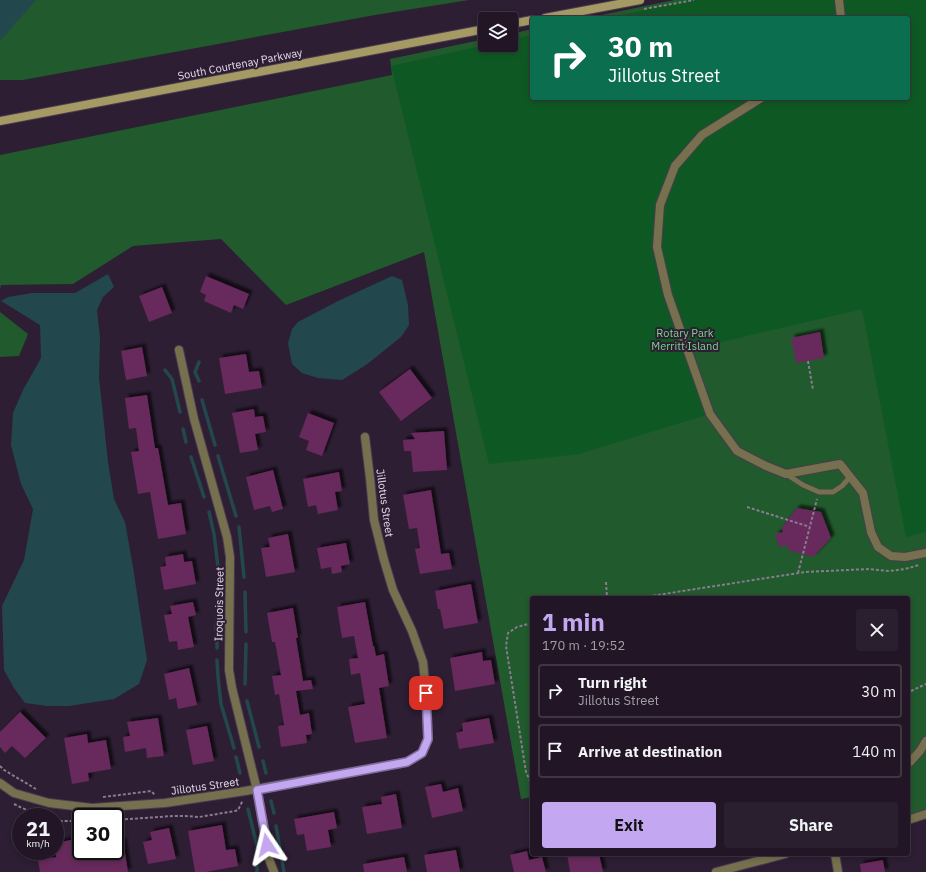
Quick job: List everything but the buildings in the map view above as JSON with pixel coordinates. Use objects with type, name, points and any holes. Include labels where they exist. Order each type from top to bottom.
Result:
[{"type":"main road","points":[[556,16],[640,0]]},
{"type":"main road","points":[[518,23],[530,20]]},
{"type":"main road","name":"South Courtenay Parkway","points":[[0,121],[478,30]]},
{"type":"street","points":[[838,0],[841,16]]},
{"type":"street","points":[[758,100],[702,135],[675,166],[660,205],[657,247],[668,295],[710,414],[736,451],[786,474],[840,464],[863,493],[871,532],[878,547],[891,556],[905,557],[926,553]]},
{"type":"street","name":"Iroquois Street","points":[[179,350],[194,419],[227,537],[230,558],[229,628],[231,682],[257,790],[269,859],[274,872]]},
{"type":"street","name":"Jillotus Street","points":[[0,783],[14,793],[48,803],[92,808],[161,803],[257,790],[407,762],[422,753],[428,739],[423,662],[412,631],[393,590],[384,560],[374,520],[365,437]]},
{"type":"street","points":[[910,762],[920,751],[926,741]]},
{"type":"street","points":[[910,819],[926,814]]},
{"type":"street","points":[[716,872],[777,856]]},
{"type":"street","points":[[835,856],[838,872]]},
{"type":"street","name":"Iroquois Street","points":[[267,872],[269,859]]},
{"type":"lane","points":[[786,474],[803,485],[819,492],[833,492],[842,486],[850,477]]},
{"type":"path","points":[[808,361],[814,390]]},
{"type":"path","points":[[798,573],[819,492]]},
{"type":"path","points":[[747,507],[810,527]]},
{"type":"path","points":[[651,596],[798,573],[869,569],[889,571],[919,565]]},
{"type":"path","points":[[606,582],[607,596]]},
{"type":"path","points":[[530,624],[517,627],[508,633],[506,646],[526,772],[530,781]]},
{"type":"path","points":[[910,692],[926,684]]},
{"type":"path","points":[[0,766],[4,770],[37,789]]},
{"type":"path","points":[[96,797],[151,791],[161,803]]},
{"type":"path","points":[[124,819],[179,816],[199,817],[235,812],[238,810],[243,800],[245,792]]},
{"type":"path","points":[[10,802],[22,808]]},
{"type":"green space","points":[[0,0],[469,0],[375,15],[23,80],[0,80]]},
{"type":"green space","name":"Rotary Park Merritt Island","points":[[674,0],[926,0],[926,814],[910,818],[910,596],[530,596],[530,797],[521,799],[424,252],[286,305],[221,239],[133,246],[73,284],[1,285],[0,289],[0,155],[392,75],[390,59],[478,40],[478,52],[518,52],[518,32],[530,29],[530,100],[910,100],[910,16],[597,16]]},
{"type":"green space","name":"Rotary Park Merritt Island","points":[[690,0],[926,0],[926,532],[906,537],[862,309],[687,350],[710,414],[579,454],[489,464],[391,66],[478,47],[478,52],[518,52],[518,38],[530,35],[530,100],[910,100],[910,16],[617,16]]},
{"type":"green space","points":[[0,312],[28,334],[19,356],[0,357]]},
{"type":"shaded area","points":[[0,0],[36,0],[0,41]]},
{"type":"shaded area","points":[[108,274],[114,287],[103,297],[97,310],[100,338],[99,377],[108,462],[114,499],[125,522],[147,660],[139,684],[114,699],[69,706],[47,706],[25,703],[14,688],[4,670],[2,606],[24,560],[33,509],[21,484],[11,445],[13,413],[23,390],[41,358],[40,325],[1,301],[8,297],[32,293],[75,293]]},
{"type":"shaded area","points":[[392,276],[402,280],[408,305],[409,325],[401,337],[366,365],[342,380],[318,378],[302,373],[292,364],[288,343],[292,329],[298,322],[338,301]]},
{"type":"waterway","points":[[199,362],[195,372],[199,381]]},
{"type":"waterway","points":[[165,370],[172,379],[180,412]]},
{"type":"waterway","points":[[202,400],[215,445]]},
{"type":"waterway","points":[[183,429],[186,442]]},
{"type":"waterway","points":[[218,456],[236,516]]},
{"type":"waterway","points":[[191,457],[204,497]]},
{"type":"waterway","points":[[209,512],[214,534],[218,567]]},
{"type":"waterway","points":[[239,527],[244,577]]},
{"type":"waterway","points":[[216,630],[218,580]]},
{"type":"waterway","points":[[245,592],[246,632]]},
{"type":"waterway","points":[[217,642],[217,648]]},
{"type":"waterway","points":[[245,684],[246,644]]},
{"type":"waterway","points":[[217,660],[221,704],[234,748]]},
{"type":"waterway","points":[[247,701],[259,747]]},
{"type":"waterway","points":[[236,757],[240,773]]},
{"type":"waterway","points":[[263,761],[266,773]]},
{"type":"waterway","points":[[271,801],[274,813]]},
{"type":"waterway","points":[[248,809],[257,846]]},
{"type":"waterway","points":[[276,826],[284,872]]},
{"type":"waterway","points":[[257,864],[257,872]]},
{"type":"route","points":[[267,845],[257,790],[407,762],[422,753],[428,739],[426,693]]}]
